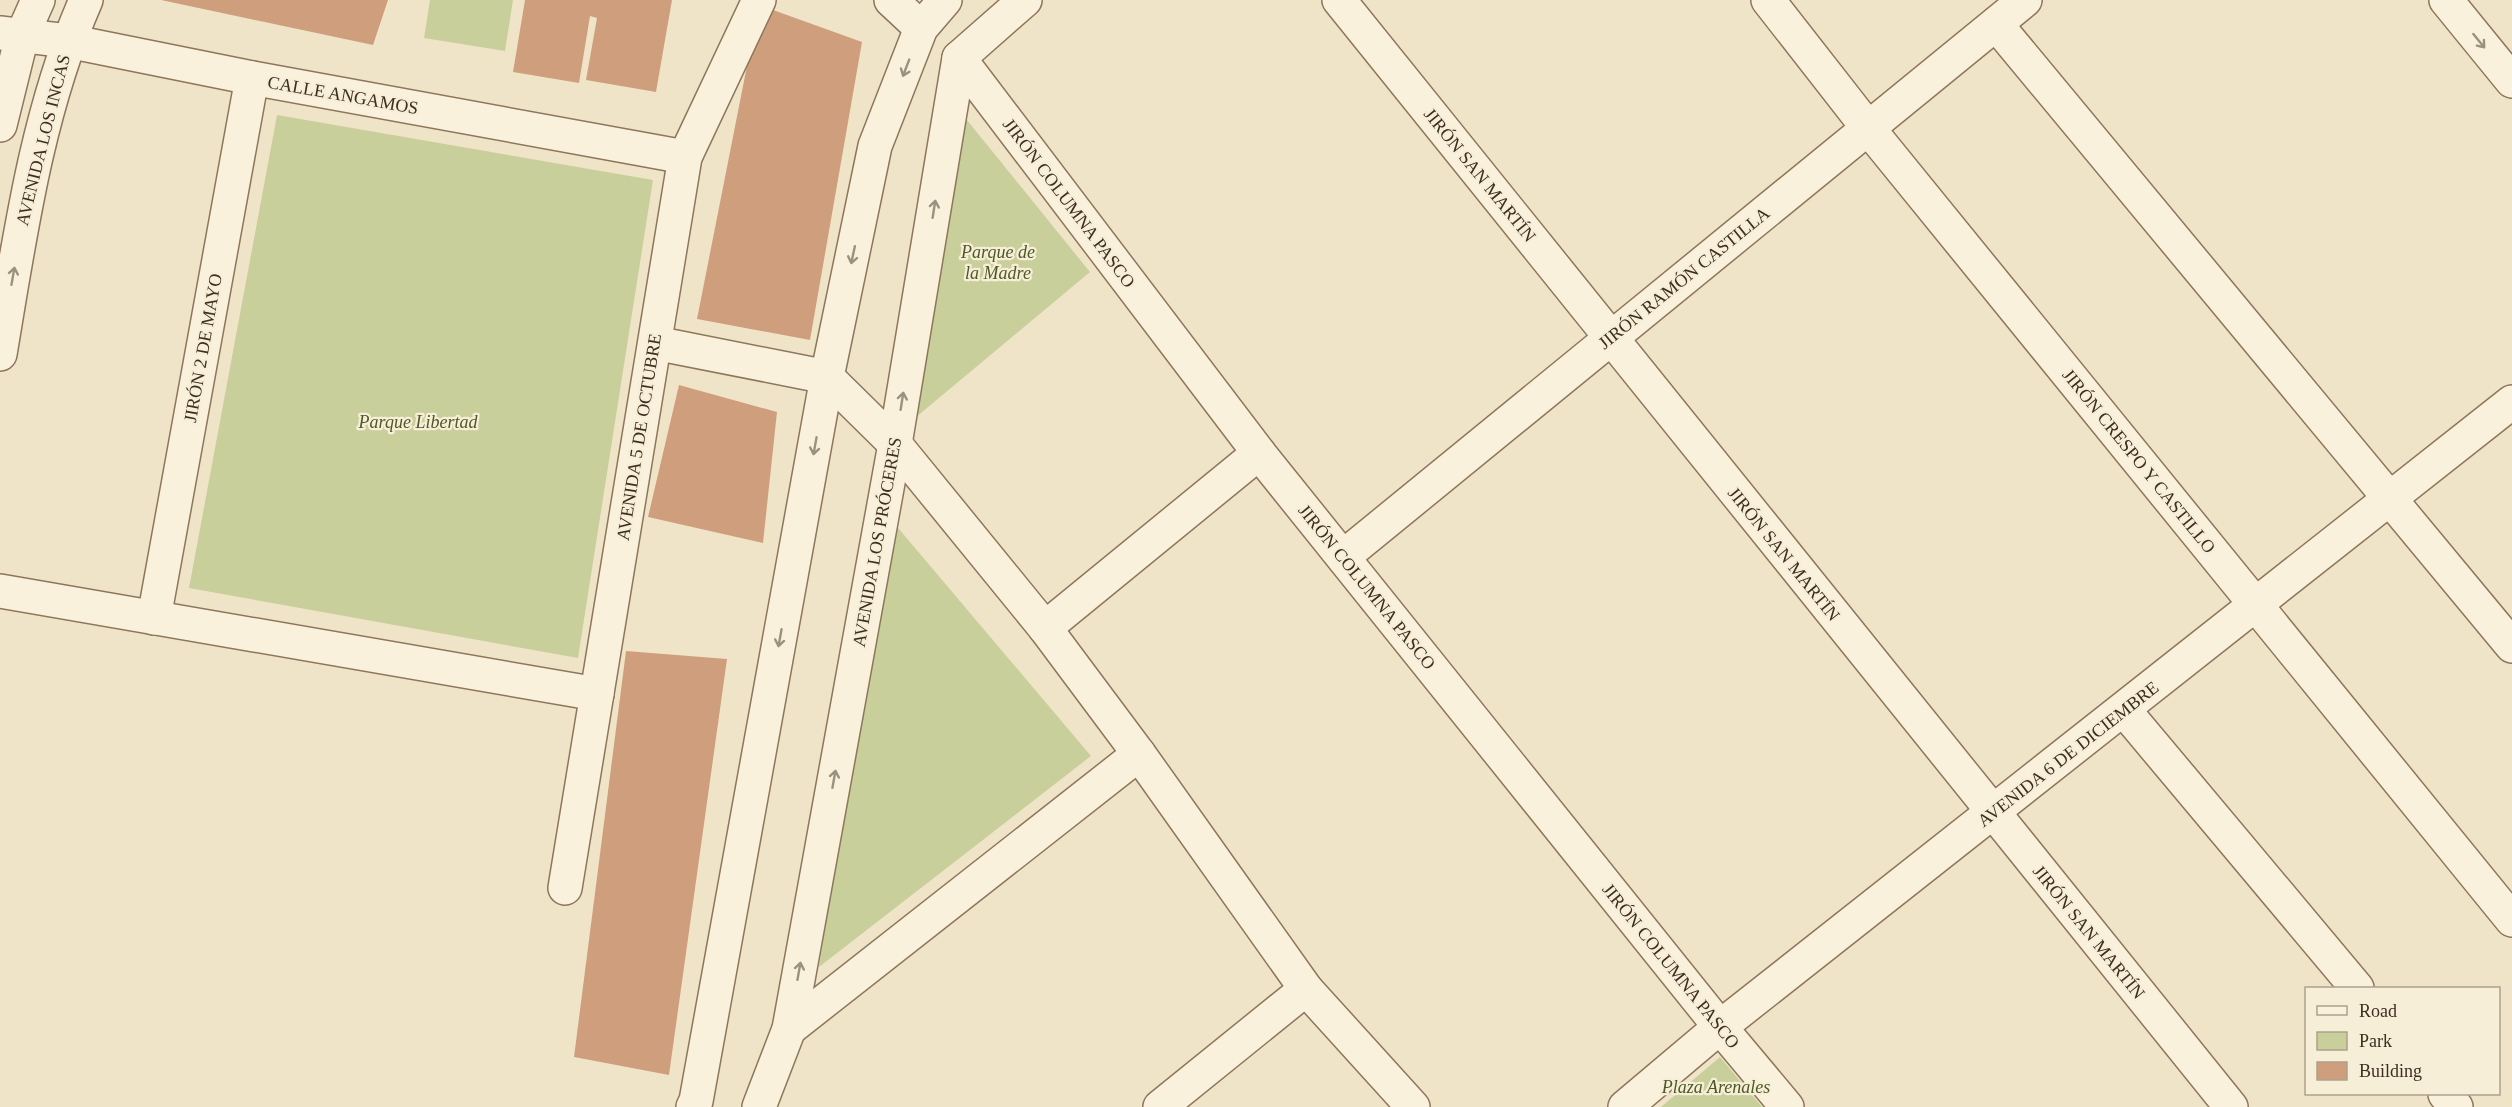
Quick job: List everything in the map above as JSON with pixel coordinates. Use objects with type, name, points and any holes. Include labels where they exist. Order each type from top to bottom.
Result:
[{"type":"street","points":[[0,124],[11,34],[38,0]]},
{"type":"street","name":"AVENIDA LOS INCAS","points":[[0,354],[27,194],[68,41],[86,0]]},
{"type":"street","name":"AVENIDA 5 DE OCTUBRE","points":[[565,888],[685,157],[759,0]]},
{"type":"street","points":[[891,0],[921,28]]},
{"type":"street","points":[[693,1107],[696,1101],[827,377],[875,146],[921,28],[945,0]]},
{"type":"street","points":[[959,58],[1025,0]]},
{"type":"street","name":"JIRÓN SAN MARTÍN","points":[[1339,0],[2231,1107]]},
{"type":"street","name":"JIRÓN CRESPO Y CASTILLO","points":[[1768,0],[1868,128],[2512,920]]},
{"type":"street","name":"JIRÓN RAMÓN CASTILLA","points":[[1343,557],[2025,0]]},
{"type":"street","points":[[2446,0],[2512,81]]},
{"type":"street","points":[[1996,24],[2512,646]]},
{"type":"street","name":"CALLE ANGAMOS","points":[[11,34],[68,41],[252,78],[685,157]]},
{"type":"street","name":"AVENIDA LOS PRÓCERES","points":[[759,1107],[789,1029],[895,444],[959,58]]},
{"type":"street","name":"JIRÓN COLUMNA PASCO","points":[[959,58],[1260,453],[1720,1028],[1787,1107]]},
{"type":"street","name":"JIRÓN 2 DE MAYO","points":[[154,618],[252,78]]},
{"type":"street","points":[[655,343],[827,377],[895,444],[1045,628],[1139,754],[1306,988],[1413,1107]]},
{"type":"street","name":"AVENIDA 6 DE DICIEMBRE","points":[[1625,1107],[1720,1028],[2512,402]]},
{"type":"street","points":[[1045,628],[1260,453]]},
{"type":"street","points":[[0,591],[597,694]]},
{"type":"street","points":[[2124,710],[2356,987]]},
{"type":"street","points":[[789,1029],[1139,754]]},
{"type":"street","points":[[1160,1107],[1306,988]]},
{"type":"street","points":[[2446,1095],[2456,1107]]},
{"type":"green space","points":[[430,0],[513,0],[505,51],[424,38]]},
{"type":"green space","name":"Parque de la Madre","points":[[958,109],[1090,272],[903,428]]},
{"type":"green space","name":"Parque Libertad","points":[[277,115],[653,180],[578,658],[189,588]]},
{"type":"green space","points":[[888,516],[1091,756],[819,967]]},
{"type":"green space","name":"Plaza Arenales","points":[[1720,1057],[1762,1107],[1661,1107]]},
{"type":"building","points":[[161,0],[388,0],[373,45]]},
{"type":"building","points":[[525,0],[672,0],[656,92],[586,80],[597,18],[590,16],[579,83],[513,72]]},
{"type":"building","points":[[759,5],[862,42],[810,340],[697,319]]},
{"type":"building","points":[[679,385],[777,412],[763,543],[648,517]]},
{"type":"building","points":[[626,651],[727,659],[669,1075],[574,1057]]}]
